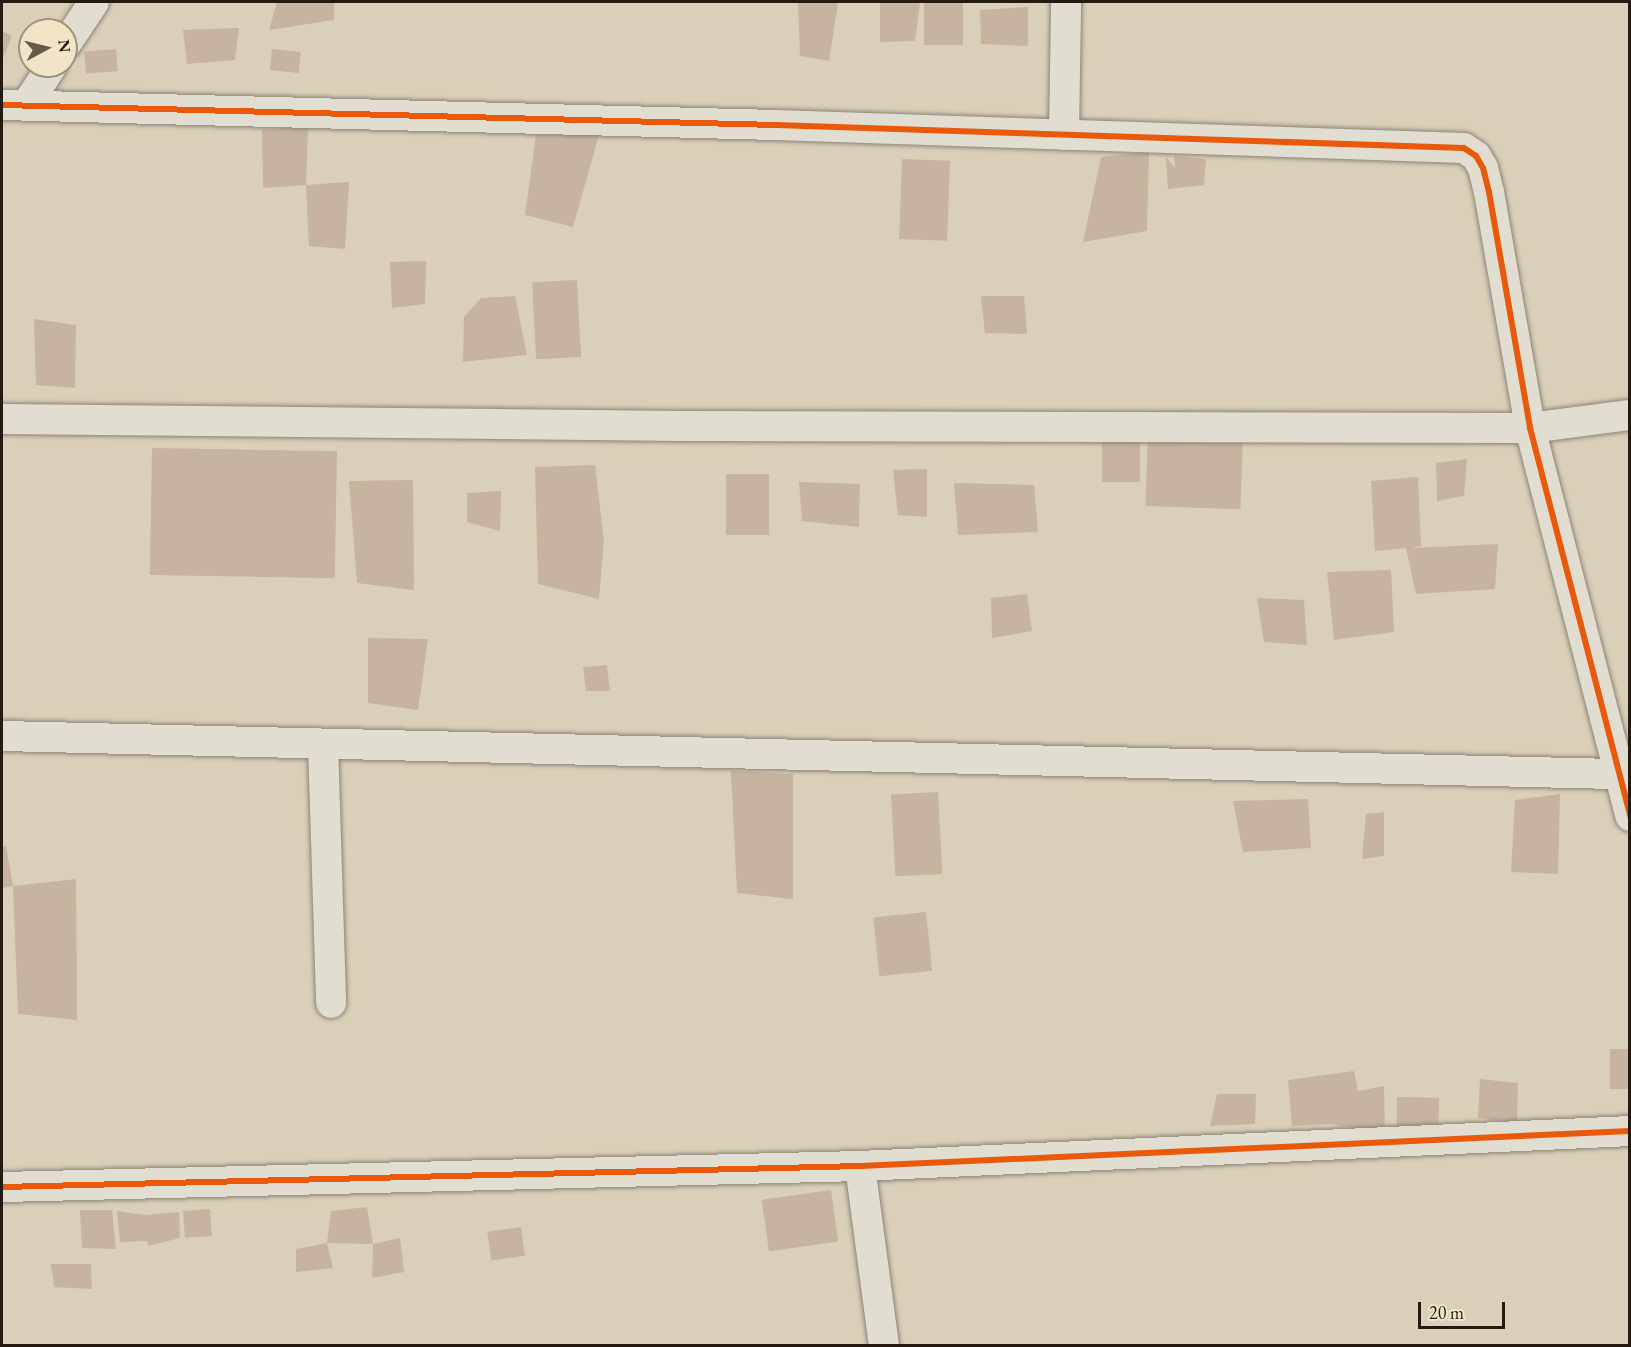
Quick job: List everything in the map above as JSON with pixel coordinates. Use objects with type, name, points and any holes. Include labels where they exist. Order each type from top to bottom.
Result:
[{"type":"street","points":[[78,26],[94,2]]},
{"type":"street","points":[[1064,135],[1066,2]]},
{"type":"street","points":[[14,104],[40,78]]},
{"type":"street","points":[[14,104],[1464,148],[1476,156],[1483,168],[1489,192],[1530,428],[1629,816]]},
{"type":"street","points":[[2,419],[682,426],[1530,428],[1629,415]]},
{"type":"street","points":[[2,736],[1618,774]]},
{"type":"street","points":[[323,744],[331,1003]]},
{"type":"street","points":[[2,1187],[860,1166],[1629,1131]]},
{"type":"street","points":[[860,1166],[884,1346]]},
{"type":"building","points":[[277,2],[334,2],[334,20],[269,30]]},
{"type":"building","points":[[798,2],[838,3],[829,61],[800,56]]},
{"type":"building","points":[[880,2],[920,2],[915,41],[880,42]]},
{"type":"building","points":[[924,2],[963,2],[963,45],[924,45]]},
{"type":"building","points":[[1028,7],[1028,46],[981,44],[980,10]]},
{"type":"building","points":[[239,28],[235,60],[187,64],[183,30]]},
{"type":"building","points":[[2,31],[12,36],[2,60]]},
{"type":"building","points":[[116,49],[118,71],[86,74],[84,52]]},
{"type":"building","points":[[272,49],[301,52],[299,73],[270,70]]},
{"type":"building","points":[[308,126],[306,185],[263,188],[262,130]]},
{"type":"building","points":[[536,135],[599,135],[573,227],[525,215]]},
{"type":"building","points":[[1149,152],[1147,231],[1083,242],[1101,157]]},
{"type":"building","points":[[1174,156],[1206,159],[1204,185],[1168,189],[1166,157],[1175,168]]},
{"type":"building","points":[[902,159],[950,161],[947,241],[899,239]]},
{"type":"building","points":[[349,182],[345,249],[309,246],[306,185]]},
{"type":"building","points":[[426,261],[425,304],[392,308],[390,262]]},
{"type":"building","points":[[577,280],[581,357],[536,359],[532,282]]},
{"type":"building","points":[[515,296],[527,355],[463,362],[464,317],[481,298]]},
{"type":"building","points":[[981,296],[1024,296],[1027,334],[985,333]]},
{"type":"building","points":[[34,319],[76,325],[75,388],[36,385]]},
{"type":"building","points":[[1102,429],[1140,429],[1140,482],[1102,482]]},
{"type":"building","points":[[1148,433],[1243,436],[1240,509],[1145,506]]},
{"type":"building","points":[[152,448],[337,451],[335,578],[150,575]]},
{"type":"building","points":[[1467,459],[1464,496],[1437,501],[1436,463]]},
{"type":"building","points":[[595,465],[604,541],[599,599],[538,584],[535,467]]},
{"type":"building","points":[[927,469],[927,517],[898,515],[893,470]]},
{"type":"building","points":[[726,474],[769,474],[769,535],[726,535]]},
{"type":"building","points":[[1418,477],[1421,546],[1411,548],[1498,544],[1495,589],[1416,594],[1406,548],[1375,551],[1371,481]]},
{"type":"building","points":[[413,480],[414,590],[357,583],[349,481]]},
{"type":"building","points":[[799,482],[860,484],[859,527],[802,521]]},
{"type":"building","points":[[954,483],[1034,485],[1038,532],[958,535]]},
{"type":"building","points":[[501,491],[500,531],[467,522],[467,493]]},
{"type":"building","points":[[1391,570],[1394,632],[1334,640],[1327,572]]},
{"type":"building","points":[[1027,594],[1032,631],[992,638],[991,598]]},
{"type":"building","points":[[1257,598],[1304,600],[1307,645],[1264,642]]},
{"type":"building","points":[[368,638],[428,639],[418,710],[368,703]]},
{"type":"building","points":[[607,665],[610,691],[586,691],[583,667]]},
{"type":"building","points":[[731,771],[793,774],[793,899],[737,893]]},
{"type":"building","points":[[938,792],[942,874],[895,876],[891,794]]},
{"type":"building","points":[[1560,794],[1558,874],[1511,872],[1515,800]]},
{"type":"building","points":[[1308,799],[1311,848],[1243,852],[1233,801]]},
{"type":"building","points":[[1384,812],[1384,856],[1362,859],[1366,814]]},
{"type":"building","points":[[6,846],[13,886],[2,888],[2,847]]},
{"type":"building","points":[[76,879],[77,1020],[18,1014],[13,886]]},
{"type":"building","points":[[926,912],[932,971],[879,976],[873,918]]},
{"type":"building","points":[[1610,1049],[1629,1049],[1629,1089],[1610,1089]]},
{"type":"building","points":[[1354,1071],[1358,1091],[1384,1086],[1385,1133],[1331,1124],[1292,1126],[1288,1080]]},
{"type":"building","points":[[1480,1079],[1518,1083],[1517,1123],[1478,1118]]},
{"type":"building","points":[[1217,1094],[1256,1094],[1255,1124],[1210,1126]]},
{"type":"building","points":[[1397,1097],[1439,1098],[1438,1128],[1396,1127]]},
{"type":"building","points":[[831,1190],[838,1241],[769,1251],[762,1200]]},
{"type":"building","points":[[367,1207],[373,1244],[327,1243],[331,1211]]},
{"type":"building","points":[[210,1209],[212,1236],[185,1238],[183,1211]]},
{"type":"building","points":[[80,1210],[112,1210],[116,1249],[82,1248]]},
{"type":"building","points":[[117,1211],[145,1215],[179,1212],[180,1238],[148,1246],[147,1241],[120,1242]]},
{"type":"building","points":[[521,1227],[525,1256],[491,1260],[487,1232]]},
{"type":"building","points":[[400,1238],[404,1272],[372,1278],[373,1244]]},
{"type":"building","points":[[327,1243],[333,1268],[296,1272],[296,1249]]},
{"type":"building","points":[[51,1264],[91,1264],[92,1289],[54,1287]]},
{"type":"cycle path","points":[[2,105],[776,125],[1464,148],[1476,156],[1483,168],[1489,192],[1530,428],[1630,816]]},
{"type":"cycle path","points":[[2,1187],[860,1166],[1630,1131]]}]
